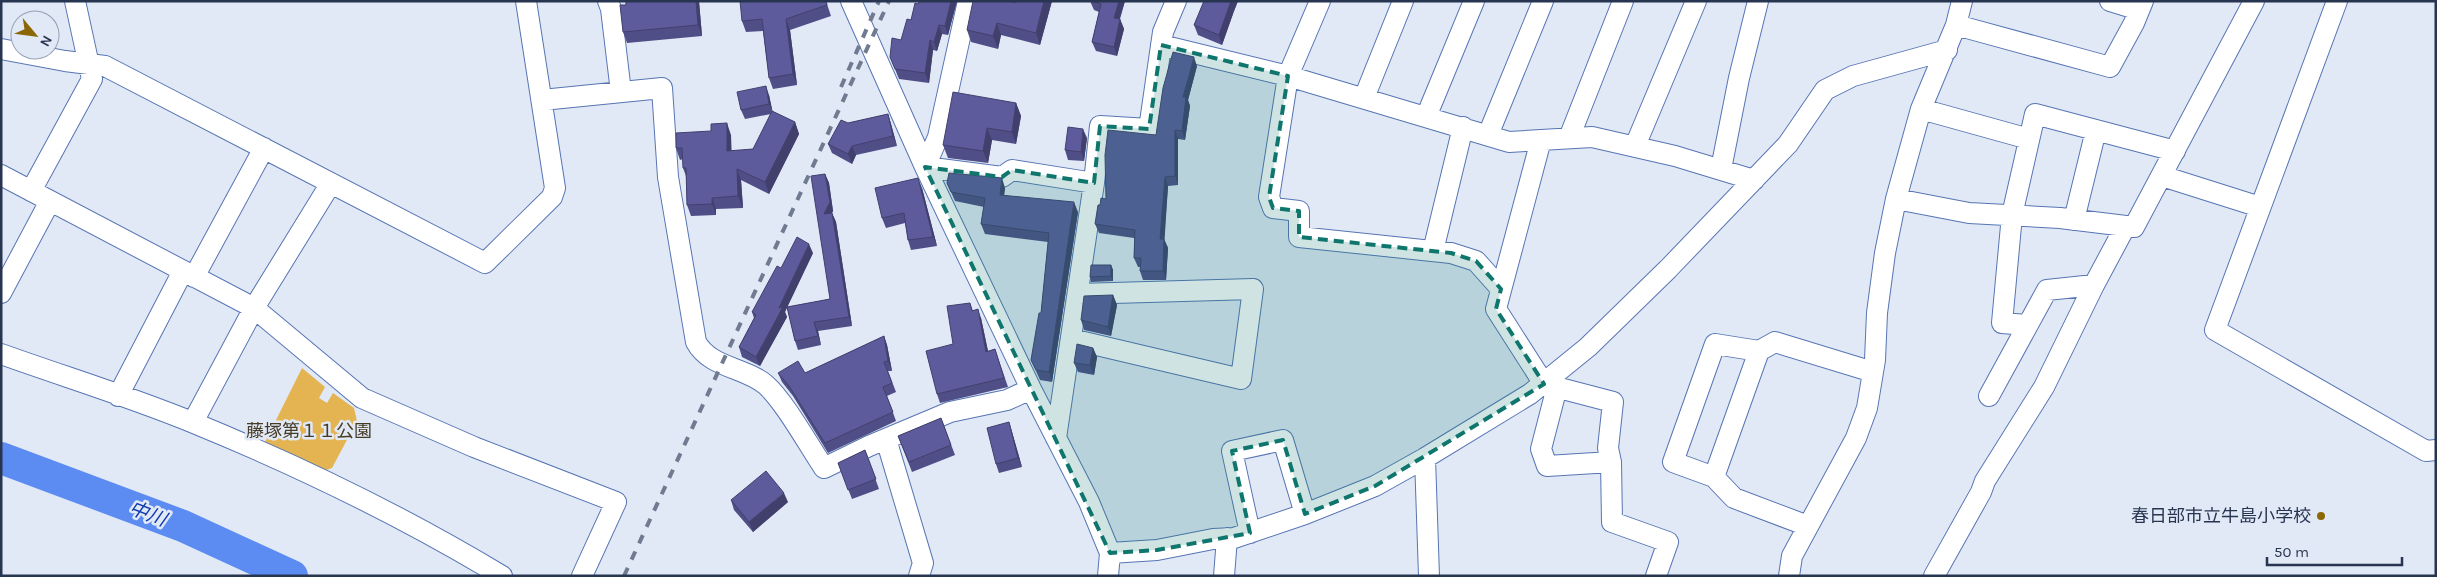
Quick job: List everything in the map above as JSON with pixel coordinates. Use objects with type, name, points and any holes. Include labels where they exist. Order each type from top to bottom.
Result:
[{"type":"street","points":[[31,191],[92,79],[75,1]]},
{"type":"street","points":[[1,49],[105,66],[485,263],[552,197],[555,188],[526,1]]},
{"type":"street","points":[[608,1],[611,9],[620,92]]},
{"type":"street","points":[[851,1],[926,167],[1031,389],[1089,502],[1110,553],[1108,576]]},
{"type":"street","points":[[926,167],[938,137],[968,1]]},
{"type":"street","points":[[1056,438],[1094,184],[1100,126],[1149,129],[1161,45],[1176,1]]},
{"type":"street","points":[[1320,1],[1288,76],[1269,197],[1274,208],[1299,211],[1299,237],[1451,253],[1476,261],[1501,289]]},
{"type":"street","points":[[1364,98],[1403,1]]},
{"type":"street","points":[[1426,116],[1474,1]]},
{"type":"street","points":[[1488,135],[1543,1]]},
{"type":"street","points":[[1569,138],[1623,1]]},
{"type":"street","points":[[1635,146],[1696,1]]},
{"type":"street","points":[[1721,169],[1739,78],[1758,1]]},
{"type":"street","points":[[1789,576],[1792,556],[1856,438],[1867,408],[1873,372],[1885,253],[1896,199],[1922,109],[1947,50],[1962,1]]},
{"type":"street","points":[[1956,25],[2110,67],[2141,6],[2110,1]]},
{"type":"street","points":[[1896,199],[1969,213],[2074,220],[2134,227],[2254,1]]},
{"type":"street","points":[[2337,1],[2215,330],[2426,451],[2436,450]]},
{"type":"street","points":[[1161,45],[1288,76],[1509,142],[1592,137],[1635,146],[1721,169],[1754,180]]},
{"type":"street","points":[[1110,553],[1157,550],[1227,538],[1305,514],[1376,486],[1530,394],[1551,385],[1788,144],[1825,90],[1853,76],[1947,50]]},
{"type":"street","points":[[542,100],[662,88],[668,177],[696,342],[701,352],[709,358],[755,378],[773,392],[824,468],[950,412],[1006,400],[1031,389]]},
{"type":"street","points":[[1922,109],[2029,140]]},
{"type":"street","points":[[2027,325],[2002,323],[2012,215],[2035,114],[2175,151]]},
{"type":"street","points":[[1433,251],[1463,128]]},
{"type":"street","points":[[2074,220],[2096,130]]},
{"type":"street","points":[[1541,140],[1496,309],[1551,385],[1613,402],[1608,448],[1611,462],[1612,522],[1668,542],[1656,576]]},
{"type":"street","points":[[118,396],[188,274],[264,148]]},
{"type":"street","points":[[926,167],[1002,177],[1012,170],[1094,184]]},
{"type":"street","points":[[1,175],[254,308],[362,398],[474,448],[616,502],[582,576]]},
{"type":"street","points":[[2162,176],[2260,207]]},
{"type":"street","points":[[193,422],[254,308],[331,183]]},
{"type":"street","points":[[1,293],[50,201]]},
{"type":"street","points":[[1934,576],[1981,492],[1985,480],[2044,387],[2094,284],[2125,226]]},
{"type":"street","points":[[1989,396],[2047,290],[2094,284]]},
{"type":"street","points":[[1071,339],[1241,379],[1253,290],[1078,294]]},
{"type":"street","points":[[1808,526],[1734,498],[1714,477],[1674,462],[1715,344],[1759,351],[1775,342],[1873,372]]},
{"type":"street","points":[[1714,477],[1759,351]]},
{"type":"street","points":[[1,354],[193,422],[330,484],[464,553],[502,576]]},
{"type":"street","points":[[1551,385],[1541,449],[1547,466],[1611,462]]},
{"type":"street","points":[[886,439],[923,563],[919,576]]},
{"type":"street","points":[[1250,532],[1232,451],[1283,440],[1305,514]]},
{"type":"street","points":[[1425,458],[1429,576]]},
{"type":"street","points":[[1224,576],[1227,538]]},
{"type":"highlighted area","points":[[1161,45],[1288,76],[1269,197],[1273,208],[1299,211],[1299,237],[1451,253],[1476,261],[1501,289],[1496,309],[1544,384],[1375,486],[1305,514],[1283,440],[1232,451],[1250,533],[1157,550],[1110,553],[925,167],[1002,177],[1012,170],[1094,183],[1100,126],[1149,129]]},
{"type":"green space","name":"藤塚第１１公園","points":[[302,368],[325,387],[319,398],[327,403],[333,393],[354,408],[357,421],[332,468],[321,472],[263,446]]},
{"type":"building","points":[[626,1],[696,1],[698,25],[623,32],[620,5],[626,5]]},
{"type":"building","points":[[740,1],[826,1],[827,5],[786,19],[793,74],[769,78],[762,19],[742,21]]},
{"type":"building","points":[[919,1],[951,1],[945,26],[939,25],[934,42],[930,40],[925,73],[895,69],[890,57],[892,38],[901,40],[907,19],[911,20],[915,3],[918,4]]},
{"type":"building","points":[[973,1],[1009,1],[1015,3],[1016,1],[1044,1],[1036,33],[997,23],[993,36],[967,30]]},
{"type":"building","points":[[1092,1],[1119,1],[1114,18],[1120,19],[1114,47],[1092,42],[1101,4]]},
{"type":"building","points":[[1204,1],[1231,1],[1219,35],[1194,25]]},
{"type":"building","points":[[1173,52],[1194,57],[1183,97],[1186,97],[1182,131],[1175,130],[1175,176],[1165,177],[1160,239],[1164,239],[1163,271],[1140,271],[1141,258],[1134,258],[1135,230],[1095,224],[1101,198],[1106,199],[1105,155],[1108,130],[1156,135],[1163,88]]},
{"type":"building","points":[[766,86],[769,104],[741,110],[737,92]]},
{"type":"building","points":[[953,92],[1016,103],[1012,132],[987,128],[983,151],[943,145]]},
{"type":"building","points":[[772,111],[795,122],[765,182],[737,169],[738,196],[712,198],[712,204],[687,205],[686,168],[683,168],[682,148],[676,148],[676,133],[711,131],[711,124],[727,123],[727,151],[753,149]]},
{"type":"building","points":[[888,114],[893,136],[852,146],[848,154],[828,144],[841,120],[848,123]]},
{"type":"building","points":[[1068,127],[1083,129],[1081,152],[1065,150]]},
{"type":"building","points":[[949,173],[1002,178],[1000,195],[1074,202],[1049,372],[1036,370],[1031,360],[1039,313],[1041,313],[1049,233],[981,224],[985,198],[951,192],[947,183]]},
{"type":"building","points":[[825,174],[830,202],[824,214],[832,213],[849,317],[814,322],[818,336],[795,341],[787,307],[830,299],[811,176]]},
{"type":"building","points":[[918,178],[933,237],[908,240],[904,213],[882,218],[875,188]]},
{"type":"building","points":[[797,237],[809,244],[779,308],[783,307],[756,357],[739,347],[756,315],[752,312],[777,266],[781,268]]},
{"type":"building","points":[[1091,265],[1111,265],[1111,276],[1090,277]]},
{"type":"building","points":[[1113,295],[1108,327],[1081,320],[1084,296]]},
{"type":"building","points":[[970,303],[972,311],[978,309],[986,352],[995,349],[1004,378],[937,394],[926,351],[953,344],[947,306]]},
{"type":"building","points":[[884,336],[888,361],[884,362],[892,383],[883,387],[893,412],[825,443],[789,386],[778,373],[798,361],[805,373]]},
{"type":"building","points":[[1077,344],[1093,348],[1090,365],[1074,363]]},
{"type":"building","points":[[941,418],[951,445],[909,462],[898,436]]},
{"type":"building","points":[[1009,422],[1018,458],[996,464],[987,428]]},
{"type":"building","points":[[865,450],[876,479],[848,490],[838,463]]},
{"type":"building","points":[[766,471],[784,493],[749,522],[731,500]]},
{"type":"waterway","name":"中川","points":[[1,458],[183,526],[292,576]]},
{"type":"railway","points":[[841,87],[879,1]]},
{"type":"railway","points":[[624,576],[889,1]]},
{"type":"place","name":"春日部市立牛島小学校","points":[[2321,516]]}]
